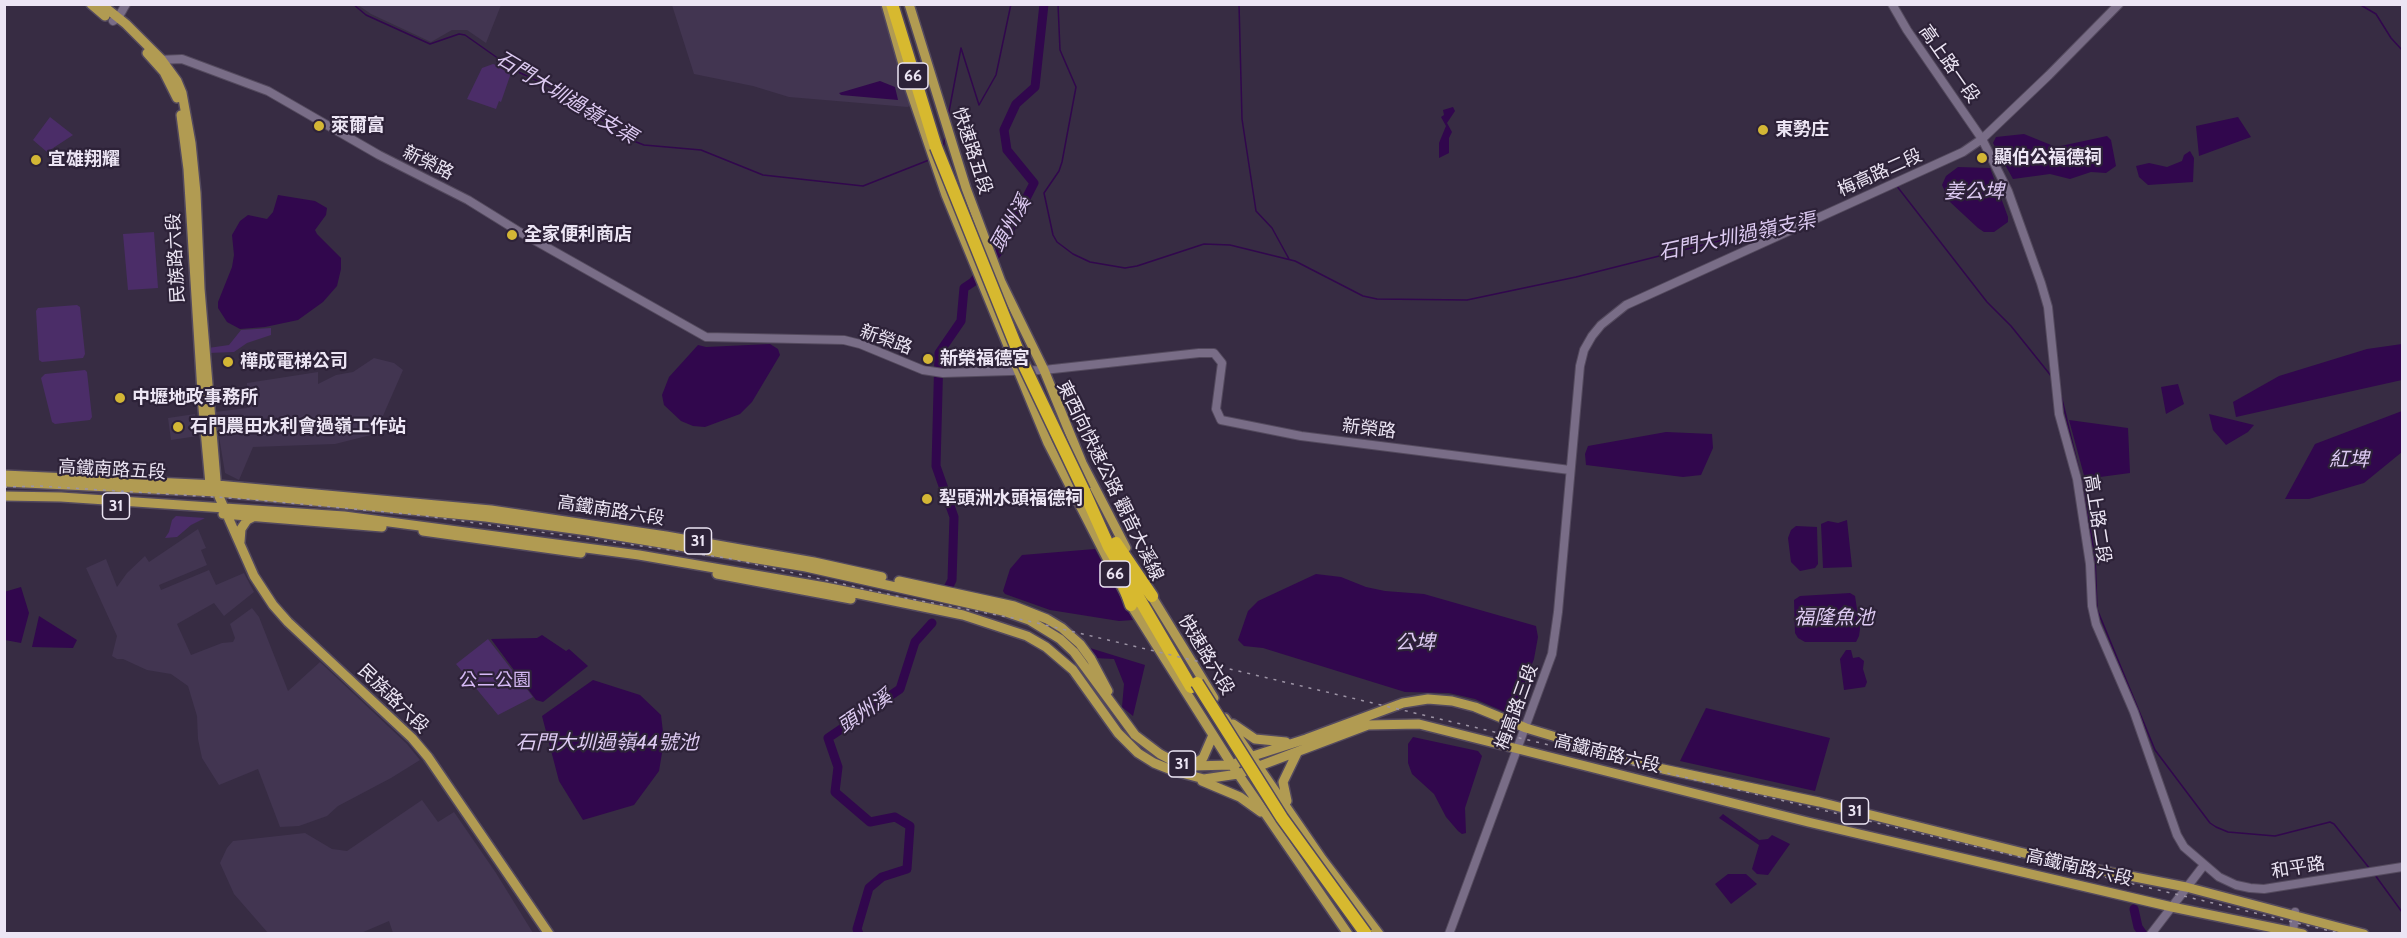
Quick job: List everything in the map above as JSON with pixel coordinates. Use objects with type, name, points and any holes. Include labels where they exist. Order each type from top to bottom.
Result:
[{"type":"highway","name":"東西向快速公路 觀音大溪線","points":[[892,4],[916,88],[941,158],[1022,361],[1087,489]]},
{"type":"highway","name":"東西向快速公路 觀音大溪線","points":[[899,4],[943,144],[973,224],[1113,545],[1275,823],[1358,933]]},
{"type":"highway","points":[[1113,545],[1152,596]]},
{"type":"highway","points":[[1113,545],[1131,605]]},
{"type":"highway","name":"東西向快速公路 觀音大溪線","points":[[1194,685],[1282,818],[1366,933]]},
{"type":"main road","points":[[91,4],[115,18]]},
{"type":"main road","points":[[101,4],[158,60]]},
{"type":"main road","name":"快速路五段","points":[[886,4],[910,89],[946,195],[1020,371]]},
{"type":"main road","name":"快速路五段","points":[[909,4],[951,142],[998,273],[1044,370]]},
{"type":"main road","name":"民族路六段","points":[[158,60],[177,81],[186,106],[191,143],[215,487]]},
{"type":"main road","name":"民族路六段","points":[[158,60],[177,95],[186,151],[198,358],[215,487],[254,576],[273,605],[288,622],[412,738],[428,757],[549,933]]},
{"type":"main road","name":"快速路六段","points":[[1044,370],[1082,463],[1152,596],[1226,720],[1292,815],[1379,933]]},
{"type":"main road","name":"快速路六段","points":[[1020,371],[1048,443],[1131,605],[1232,765],[1348,933]]},
{"type":"main road","name":"高鐵南路五段","points":[[4,475],[215,487]]},
{"type":"main road","name":"高鐵南路五段","points":[[4,482],[215,487]]},
{"type":"main road","name":"高鐵南路六段","points":[[215,487],[512,513],[666,536],[1006,604],[1047,619],[1062,628],[1092,659],[1124,723]]},
{"type":"main road","name":"高鐵南路六段","points":[[215,487],[486,517],[610,534],[762,560],[810,565],[824,571],[1003,611],[1029,620],[1060,639],[1074,652],[1134,735],[1160,754],[1177,763],[1191,766],[1232,765],[1403,703],[1428,699],[1452,701],[1475,707],[1526,728],[1663,769],[1819,802],[2085,868],[2186,887],[2295,914]]},
{"type":"main road","name":"高鐵南路五段","points":[[4,496],[61,497],[225,511]]},
{"type":"main road","name":"高鐵南路五段","points":[[4,503],[225,511]]},
{"type":"main road","name":"高鐵南路六段","points":[[225,511],[254,517],[340,522],[488,540],[768,580]]},
{"type":"main road","name":"高鐵南路六段","points":[[225,511],[344,516],[519,537],[786,583],[932,614],[969,618],[1010,629],[1027,636],[1060,657],[1073,670],[1128,743],[1154,764],[1204,779],[1238,774],[1368,725],[1419,724],[1808,822],[2172,907],[2297,933]]},
{"type":"main road","points":[[486,517],[512,513]]},
{"type":"main road","points":[[240,544],[241,529],[247,520],[254,517]]},
{"type":"main road","points":[[488,540],[519,537]]},
{"type":"main road","points":[[762,560],[768,580]]},
{"type":"main road","points":[[786,583],[810,565]]},
{"type":"main road","points":[[824,571],[822,582],[825,587]]},
{"type":"main road","name":"高鐵南路六段","points":[[786,583],[825,587],[969,618]]},
{"type":"main road","points":[[1226,720],[1255,739],[1282,743],[1306,739]]},
{"type":"main road","name":"31","points":[[1191,766],[1203,758],[1214,735]]},
{"type":"main road","points":[[1292,815],[1283,792],[1283,782],[1297,753]]},
{"type":"main road","name":"31","points":[[1174,771],[1233,793],[1253,805],[1272,824]]},
{"type":"main road","name":"31","points":[[2295,914],[2364,933]]},
{"type":"street","points":[[115,18],[120,4]]},
{"type":"street","points":[[115,18],[126,4]]},
{"type":"street","name":"高上路一段","points":[[1892,4],[1907,30],[1982,138]]},
{"type":"street","name":"梅高路二段","points":[[1569,481],[1580,366],[1584,350],[1601,325],[1626,306],[1963,152],[1982,138],[2049,75],[2119,4]]},
{"type":"street","name":"新榮路","points":[[158,60],[182,59],[268,91],[379,155],[468,200],[518,231],[706,337],[844,340],[931,372],[1044,370],[1214,353],[1222,363],[1216,409],[1221,420],[1301,436],[1570,470]]},
{"type":"street","name":"高上路二段","points":[[1982,138],[2008,191],[2048,307],[2058,414],[2077,479],[2090,564],[2092,606],[2096,624],[2134,712],[2177,835],[2184,847],[2204,865]]},
{"type":"street","name":"梅高路三段","points":[[1449,933],[1526,728],[1555,641],[1569,481]]},
{"type":"street","points":[[2151,933],[2204,865]]},
{"type":"street","name":"和平路","points":[[2204,865],[2219,877],[2236,885],[2264,889],[2403,867]]},
{"type":"street","points":[[2295,914],[2297,933]]},
{"type":"shaded area","points":[[358,5],[501,5],[486,43],[467,30],[452,30],[431,42],[371,14]]},
{"type":"shaded area","points":[[672,5],[884,5],[911,103],[908,107],[789,97],[753,86],[694,74]]},
{"type":"shaded area","points":[[374,358],[394,363],[403,370],[375,434],[335,444],[253,447],[239,480],[225,473],[215,412],[247,408],[247,383],[318,372],[318,384],[336,375],[353,372]]},
{"type":"shaded area","points":[[195,414],[198,436],[171,440],[168,418]]},
{"type":"shaded area","points":[[198,529],[206,548],[201,550],[207,565],[159,585],[161,590],[209,570],[216,585],[244,573],[254,592],[224,616],[214,603],[177,624],[191,655],[222,643],[233,642],[235,638],[230,624],[252,608],[259,617],[288,691],[320,662],[407,744],[420,760],[338,806],[327,816],[299,826],[280,827],[258,769],[219,785],[202,758],[197,716],[188,686],[171,674],[147,670],[112,656],[117,636],[86,568],[106,559],[117,587],[127,573],[145,556],[149,562]]},
{"type":"shaded area","points":[[422,800],[438,822],[454,812],[496,873],[533,933],[393,933],[389,921],[361,933],[268,933],[234,894],[220,863],[233,841],[305,833],[332,849],[347,851]]},
{"type":"green space","points":[[493,64],[512,70],[501,102],[499,101],[496,109],[467,99],[482,68]]},
{"type":"green space","points":[[50,117],[73,135],[47,152],[33,140]]},
{"type":"green space","points":[[154,232],[158,288],[128,290],[123,234]]},
{"type":"green space","points":[[77,305],[80,307],[85,354],[83,358],[42,362],[39,360],[36,311],[38,308]]},
{"type":"green space","points":[[271,328],[271,335],[247,343],[234,352],[208,353],[208,348],[229,345],[241,330]]},
{"type":"green space","points":[[85,370],[92,417],[90,420],[55,424],[52,422],[41,378],[45,374]]},
{"type":"green space","points":[[176,516],[205,518],[191,525],[177,537],[165,538]]},
{"type":"green space","name":"公二公園","points":[[488,639],[533,697],[498,715],[456,664]]},
{"type":"water","points":[[880,81],[895,87],[898,100],[839,93]]},
{"type":"water","points":[[1453,107],[1455,111],[1447,123],[1452,132],[1449,138],[1449,153],[1439,158],[1439,143],[1446,126],[1441,117],[1444,115],[1443,110]]},
{"type":"water","points":[[2238,117],[2251,137],[2199,156],[2196,126]]},
{"type":"water","name":"姜公埤","points":[[2024,134],[2056,147],[2107,136],[2111,140],[2116,166],[2106,173],[2091,172],[2070,179],[2050,174],[2013,179],[1993,143],[1996,137]]},
{"type":"water","points":[[2190,151],[2194,158],[2193,182],[2148,185],[2139,177],[2136,166],[2149,163],[2167,167],[2182,161],[2184,155]]},
{"type":"water","name":"姜公埤","points":[[1958,167],[1990,168],[2008,222],[1994,232],[1984,232],[1950,202],[1942,185],[1946,176]]},
{"type":"water","points":[[278,195],[315,201],[327,208],[326,215],[315,230],[341,258],[337,286],[323,302],[298,320],[265,327],[240,329],[227,322],[218,308],[218,302],[232,267],[234,255],[232,235],[240,221],[248,215],[267,219],[273,212]]},
{"type":"water","points":[[770,344],[778,349],[780,355],[752,402],[740,414],[705,427],[693,426],[681,421],[664,405],[662,395],[669,377],[698,345],[706,347]]},
{"type":"water","name":"紅埤","points":[[2402,344],[2402,380],[2236,417],[2233,402],[2279,376],[2367,349]]},
{"type":"water","points":[[2178,384],[2184,404],[2166,414],[2161,387]]},
{"type":"water","name":"紅埤","points":[[2402,411],[2402,452],[2364,483],[2309,499],[2285,499],[2315,444]]},
{"type":"water","points":[[2209,414],[2254,425],[2248,432],[2226,445],[2213,430]]},
{"type":"water","points":[[2069,420],[2128,428],[2130,473],[2085,479]]},
{"type":"water","points":[[1666,432],[1712,434],[1713,448],[1701,475],[1683,477],[1586,465],[1585,454],[1588,446]]},
{"type":"water","points":[[1847,520],[1852,567],[1823,568],[1821,524],[1828,521],[1838,523]]},
{"type":"water","points":[[1796,526],[1817,527],[1818,564],[1815,568],[1800,571],[1791,562],[1788,538],[1791,530]]},
{"type":"water","points":[[1095,549],[1133,620],[1119,621],[1050,610],[1005,594],[1003,591],[1010,569],[1022,555]]},
{"type":"water","name":"公埤","points":[[1316,574],[1341,577],[1366,587],[1385,591],[1424,594],[1536,626],[1538,637],[1534,659],[1512,715],[1475,699],[1449,693],[1405,692],[1263,648],[1244,646],[1238,640],[1248,611],[1258,601]]},
{"type":"water","points":[[21,587],[29,613],[21,643],[5,640],[4,592]]},
{"type":"water","name":"福隆魚池","points":[[1850,593],[1855,596],[1860,629],[1856,642],[1805,642],[1798,638],[1795,633],[1794,600],[1800,596]]},
{"type":"water","points":[[39,616],[77,640],[73,648],[32,647]]},
{"type":"water","name":"石門大圳過嶺44號池","points":[[542,635],[566,651],[569,649],[588,666],[543,702],[536,700],[491,639],[537,638]]},
{"type":"water","points":[[1090,648],[1145,665],[1133,716],[1122,707],[1124,684],[1114,659],[1094,658]]},
{"type":"water","points":[[1846,650],[1851,650],[1853,658],[1859,657],[1864,661],[1863,669],[1867,682],[1865,687],[1844,690],[1840,659]]},
{"type":"water","name":"石門大圳過嶺44號池","points":[[593,680],[640,695],[661,715],[664,741],[659,771],[634,805],[583,820],[559,781],[542,716]]},
{"type":"water","points":[[1706,708],[1830,738],[1815,791],[1680,761]]},
{"type":"water","points":[[1413,737],[1478,751],[1482,756],[1465,808],[1466,833],[1462,834],[1458,831],[1446,817],[1434,794],[1412,774],[1408,763],[1408,744]]},
{"type":"water","points":[[1723,814],[1759,840],[1768,839],[1772,835],[1790,844],[1768,875],[1757,874],[1752,869],[1759,845],[1719,818]]},
{"type":"water","points":[[1728,874],[1746,874],[1757,884],[1731,904],[1715,884]]},
{"type":"waterway","name":"石門大圳過嶺支渠","points":[[353,4],[366,15],[430,44],[459,34],[465,35],[516,71],[558,90],[631,140],[644,145],[701,150],[763,175],[863,186],[929,160]]},
{"type":"waterway","name":"石門大圳過嶺支渠","points":[[948,117],[961,48],[979,105],[996,75],[1011,4]]},
{"type":"waterway","name":"頭州溪","points":[[948,588],[952,580],[954,517],[936,466],[939,353],[961,321],[964,288],[973,282],[999,251],[1034,183],[1007,150],[1004,130],[1016,104],[1035,87],[1044,4]]},
{"type":"waterway","name":"石門大圳過嶺支渠","points":[[1058,4],[1060,50],[1076,87],[1062,162],[1059,171],[1044,193],[1053,235],[1057,242],[1073,254],[1090,262],[1125,268],[1204,244],[1230,245],[1295,261],[1363,296],[1377,299],[1467,300],[1576,277],[1786,224],[1796,224]]},
{"type":"waterway","points":[[1239,4],[1242,119],[1256,211],[1272,228],[1289,259]]},
{"type":"waterway","points":[[2359,4],[2376,14],[2391,38],[2402,50]]},
{"type":"waterway","name":"石門大圳過嶺支渠","points":[[943,149],[945,136]]},
{"type":"waterway","name":"石門大圳過嶺支渠","points":[[1896,185],[1987,302],[2011,326],[2052,377]]},
{"type":"waterway","name":"石門大圳過嶺支渠","points":[[2060,391],[2082,483],[2095,557],[2097,609],[2155,750],[2210,823],[2216,827],[2228,832],[2275,836],[2330,822],[2370,869]]},
{"type":"waterway","points":[[859,934],[857,929],[869,888],[882,877],[907,869],[910,826],[895,817],[870,822],[835,792],[838,767],[828,738],[900,689],[915,642],[932,623]]},
{"type":"waterway","name":"石門大圳過嶺支渠","points":[[2375,875],[2402,912]]},
{"type":"waterway","points":[[2134,909],[2138,927],[2143,934]]},
{"type":"railway","points":[[4,487],[39,486],[246,499],[418,515],[727,558],[905,598],[1024,620],[2343,934]]},
{"type":"place","name":"萊爾富","points":[[319,126]]},
{"type":"place","name":"東勢庄","points":[[1763,130]]},
{"type":"place","name":"顯伯公福德祠","points":[[1982,158]]},
{"type":"place","name":"宜雄翔耀","points":[[36,160]]},
{"type":"place","name":"全家便利商店","points":[[512,235]]},
{"type":"place","name":"新榮福德宮","points":[[928,359]]},
{"type":"place","name":"樺成電梯公司","points":[[228,362]]},
{"type":"place","name":"中壢地政事務所","points":[[120,398]]},
{"type":"place","name":"石門農田水利會過嶺工作站","points":[[178,427]]},
{"type":"place","name":"犁頭洲水頭福德祠","points":[[927,499]]}]
